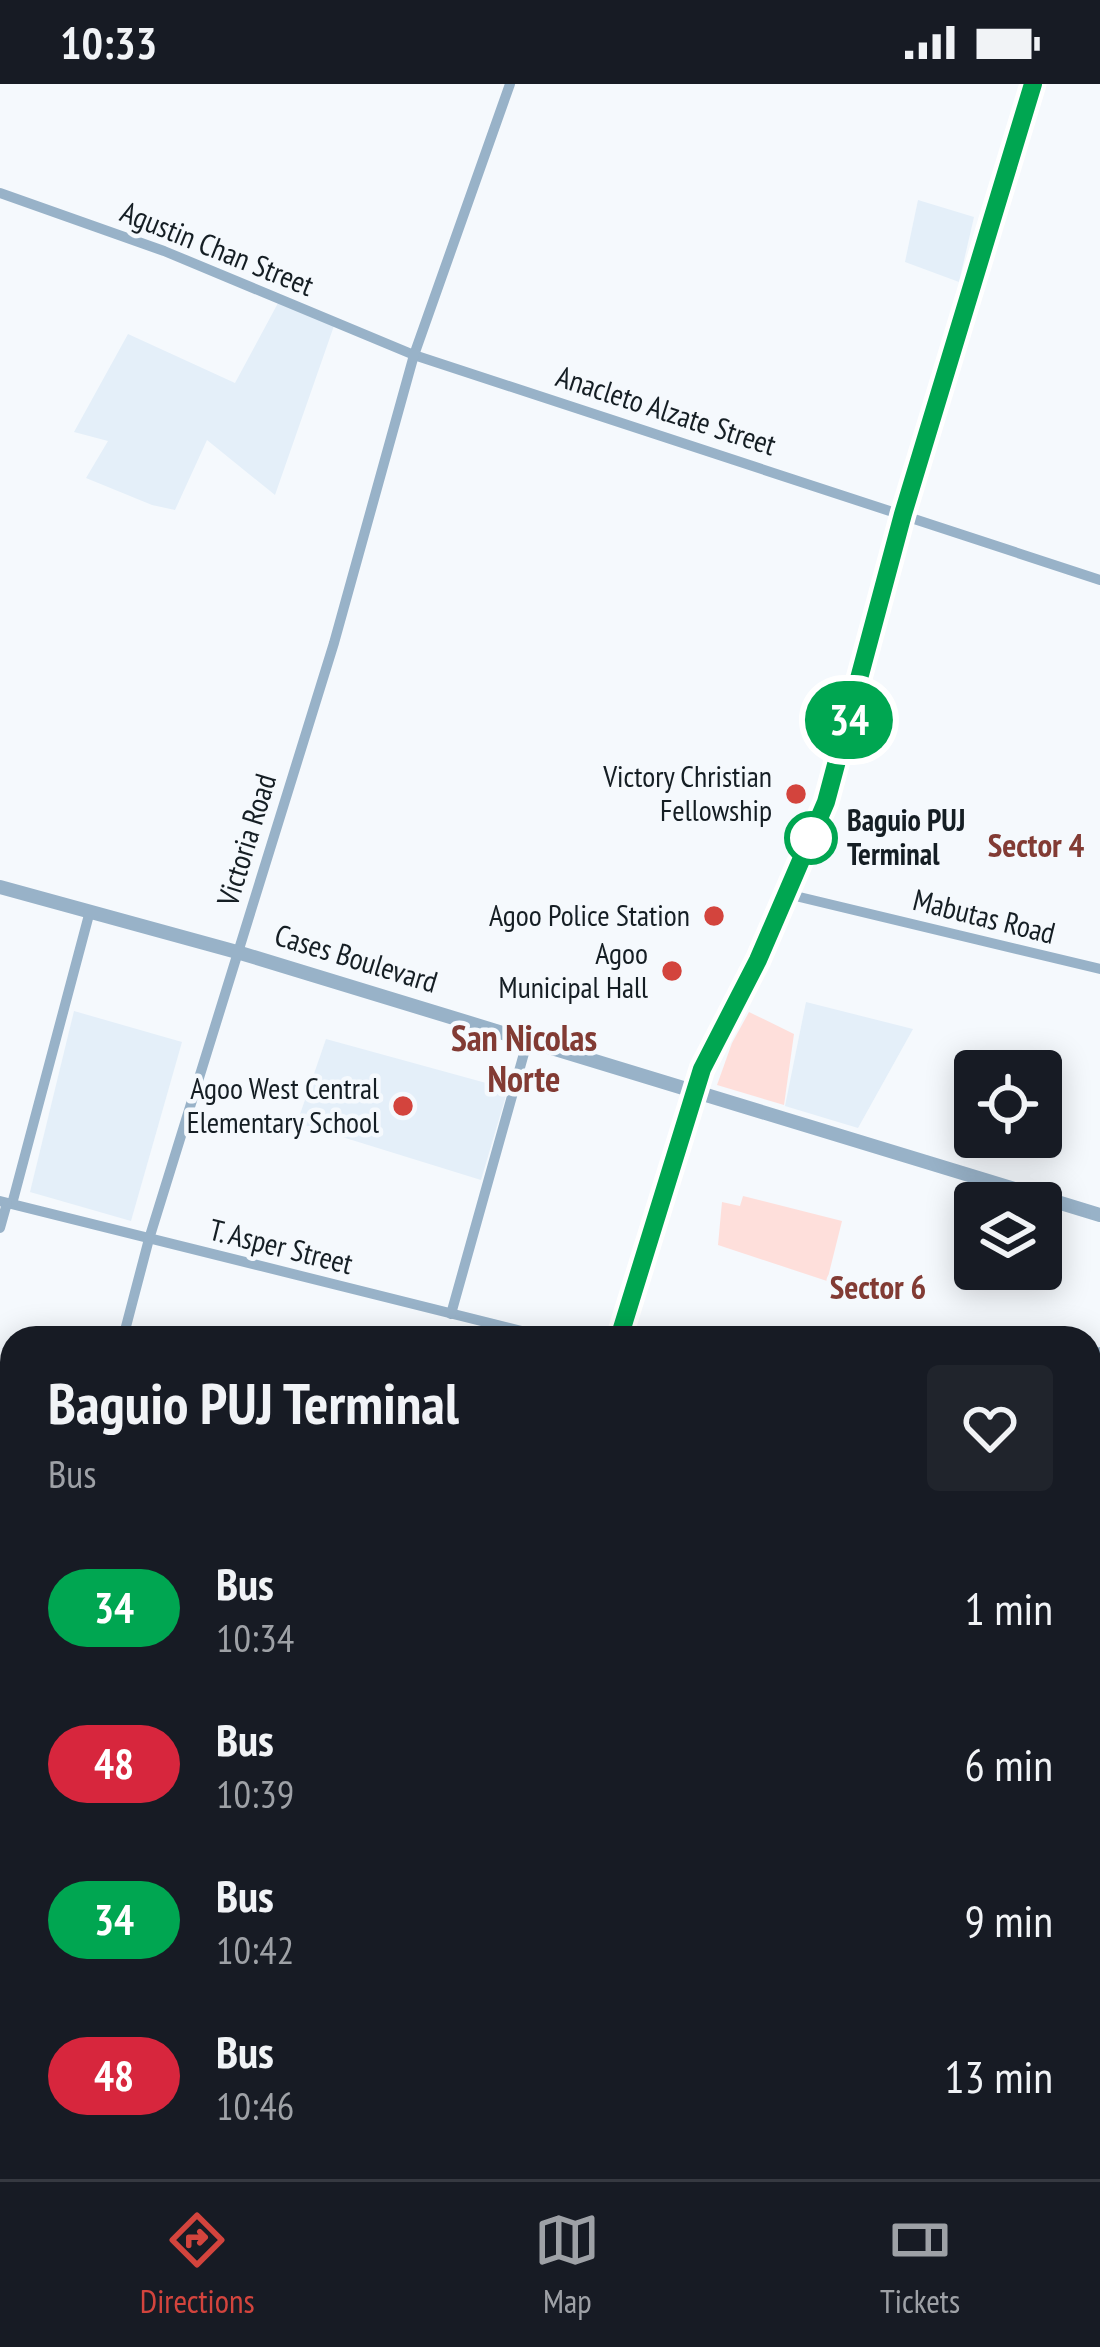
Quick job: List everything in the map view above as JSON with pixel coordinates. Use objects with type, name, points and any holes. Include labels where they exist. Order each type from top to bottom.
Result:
[{"type":"highway","points":[[623,1326],[694,1090],[826,802],[903,514],[1033,84]]},
{"type":"street","name":"Victoria Road","points":[[126,1326],[334,643],[414,355],[510,84]]},
{"type":"street","name":"Agustin Chan Street","points":[[0,193],[164,251],[414,355]]},
{"type":"street","name":"Anacleto Alzate Street","points":[[414,355],[1100,580]]},
{"type":"street","name":"Cases Boulevard","points":[[0,887],[237,952],[1100,1215]]},
{"type":"street","name":"Mabutas Road","points":[[787,894],[1100,969]]},
{"type":"street","points":[[0,1228],[90,911]]},
{"type":"street","points":[[451,1314],[528,1039]]},
{"type":"street","name":"T. Asper Street","points":[[6,1203],[500,1326]]},
{"type":"shaded area","points":[[918,200],[974,217],[959,282],[905,262]]},
{"type":"shaded area","points":[[278,303],[335,323],[275,495],[207,440],[175,510],[86,478],[108,441],[74,432],[128,334],[235,383]]},
{"type":"shaded area","points":[[806,1002],[913,1029],[858,1128],[785,1106]]},
{"type":"shaded area","points":[[74,1011],[182,1042],[131,1221],[30,1192]]},
{"type":"shaded area","points":[[749,1012],[794,1034],[784,1105],[717,1085]]},
{"type":"shaded area","name":"Agoo West Central Elementary School","points":[[326,1039],[508,1089],[481,1180],[297,1123]]},
{"type":"shaded area","points":[[743,1196],[842,1221],[827,1281],[718,1245],[722,1202],[740,1206]]},
{"type":"bus line","name":"34","points":[[623,1326],[702,1069],[758,960],[826,802],[903,514],[1033,84]]},
{"type":"place","name":"Victory Christian Fellowship","points":[[796,794]]},
{"type":"place","name":"Baguio PUJ Terminal","points":[[811,838]]},
{"type":"place","name":"Agoo Police Station","points":[[714,916]]},
{"type":"place","name":"Agoo Municipal Hall","points":[[672,971]]},
{"type":"place","name":"Agoo West Central Elementary School","points":[[403,1106]]},
{"type":"district","name":"Sector 4","points":[[1036,845]]},
{"type":"district","name":"San Nicolas Norte","points":[[524,1058]]},
{"type":"district","name":"Sector 6","points":[[878,1287]]}]
